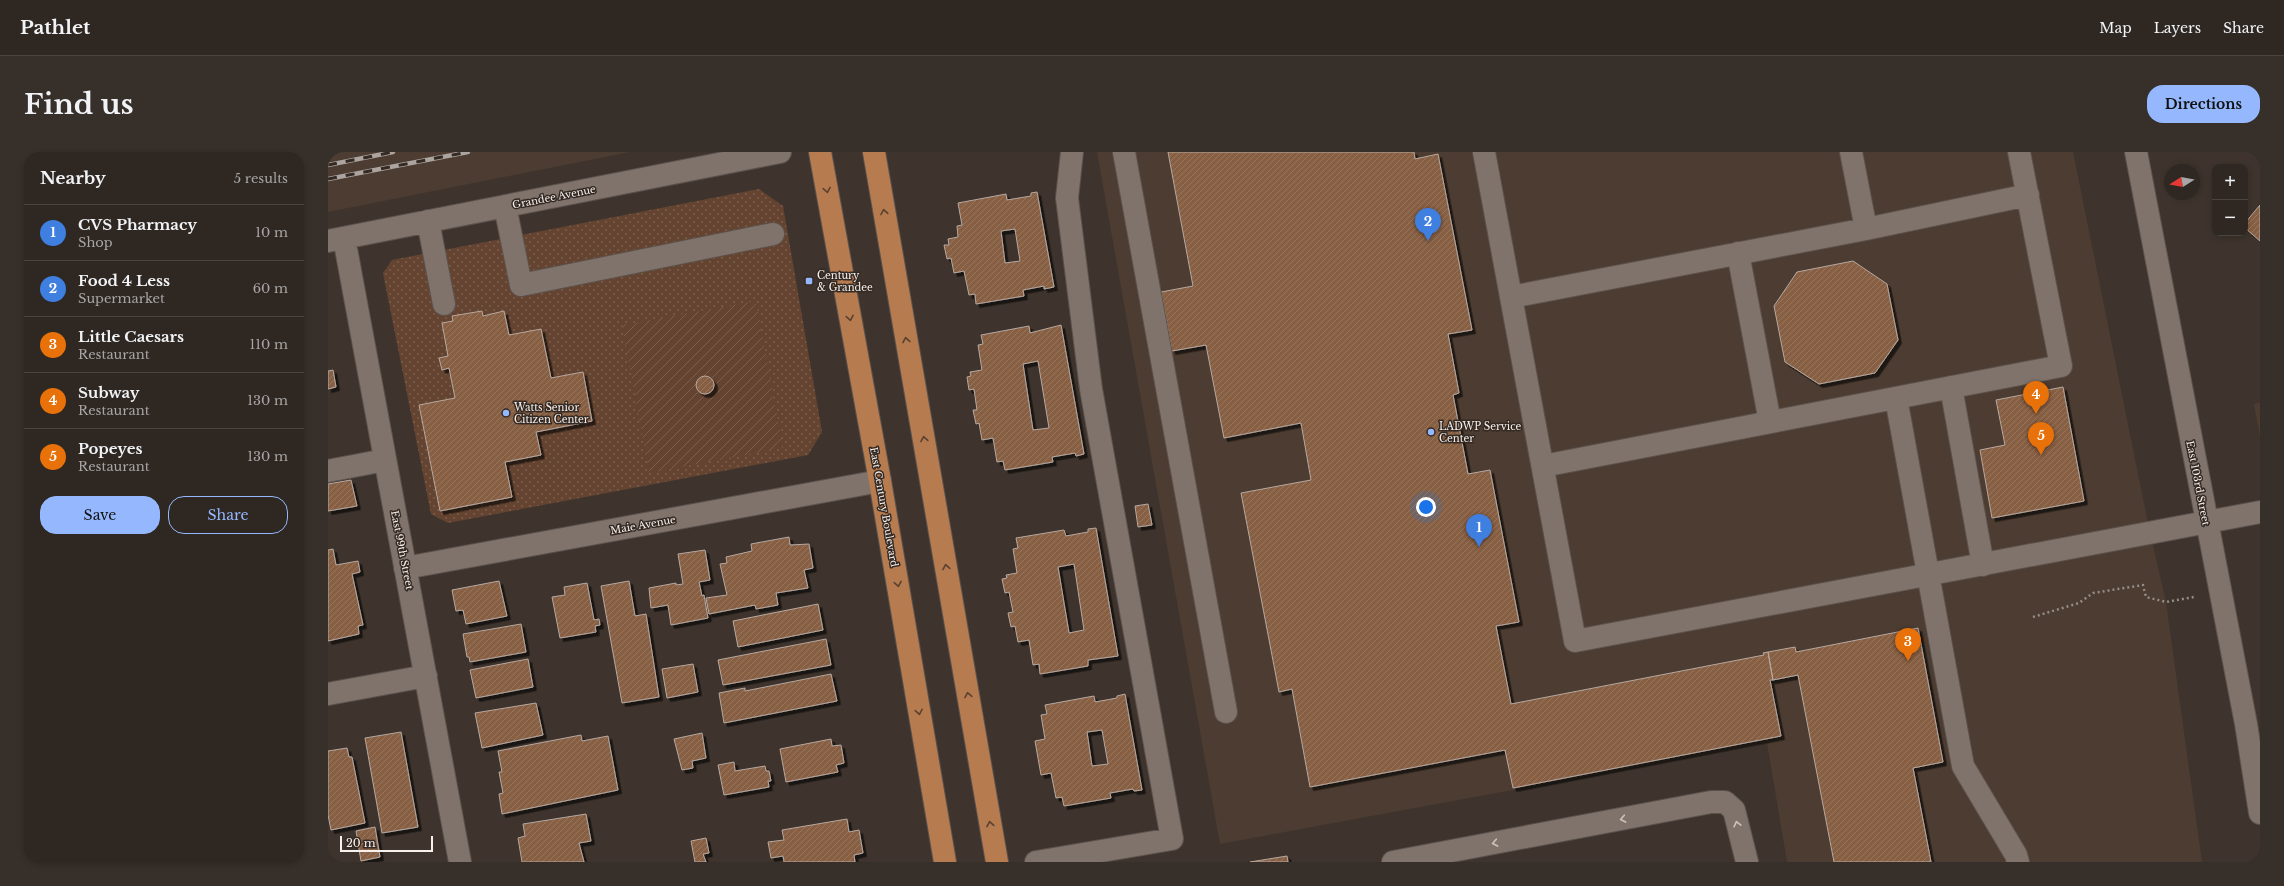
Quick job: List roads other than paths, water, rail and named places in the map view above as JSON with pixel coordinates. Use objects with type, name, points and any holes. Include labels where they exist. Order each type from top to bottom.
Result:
[{"type":"main road","name":"East Century Boulevard","points":[[820,152],[880,481],[945,862]]},
{"type":"main road","points":[[874,152],[997,862]]},
{"type":"street","name":"Grandee Avenue","points":[[336,240],[780,152]]},
{"type":"street","points":[[1036,862],[1172,838],[1092,389],[1067,198],[1072,152]]},
{"type":"street","points":[[1124,152],[1226,712]]},
{"type":"street","points":[[1484,152],[1575,641],[2260,512]]},
{"type":"street","points":[[1851,152],[1866,229]]},
{"type":"street","points":[[1543,466],[2061,366],[2019,152]]},
{"type":"street","name":"East 103rd Street","points":[[2136,152],[2206,523],[2246,724],[2260,813]]},
{"type":"street","points":[[1511,297],[1866,229],[2028,195]]},
{"type":"street","points":[[505,206],[521,285],[773,234]]},
{"type":"street","points":[[428,222],[444,304]]},
{"type":"street","name":"East 99th Street","points":[[336,240],[385,460],[460,862]]},
{"type":"street","points":[[1738,254],[1770,422]]},
{"type":"street","points":[[1951,387],[1983,565]]},
{"type":"street","points":[[1896,398],[1964,766],[2016,854],[2018,862]]},
{"type":"street","points":[[328,471],[385,460]]},
{"type":"street","name":"Maie Avenue","points":[[405,568],[880,481]]},
{"type":"street","points":[[328,694],[426,676]]},
{"type":"street","points":[[1393,862],[1711,802],[1725,802],[1734,810],[1747,862]]},
{"type":"railway","points":[[328,165],[393,152]]},
{"type":"railway","points":[[328,179],[468,152]]},
{"type":"place","name":"Food 4 Less","points":[[1428,241]]},
{"type":"place","name":"Century & Grandee","points":[[809,281]]},
{"type":"place","name":"Watts Senior Citizen Center","points":[[506,413]]},
{"type":"place","name":"Subway","points":[[2036,414]]},
{"type":"place","name":"LADWP Service Center","points":[[1431,432]]},
{"type":"place","name":"Popeyes","points":[[2041,455]]},
{"type":"place","name":"CVS Pharmacy","points":[[1479,547]]},
{"type":"place","name":"Little Caesars","points":[[1908,661]]}]
